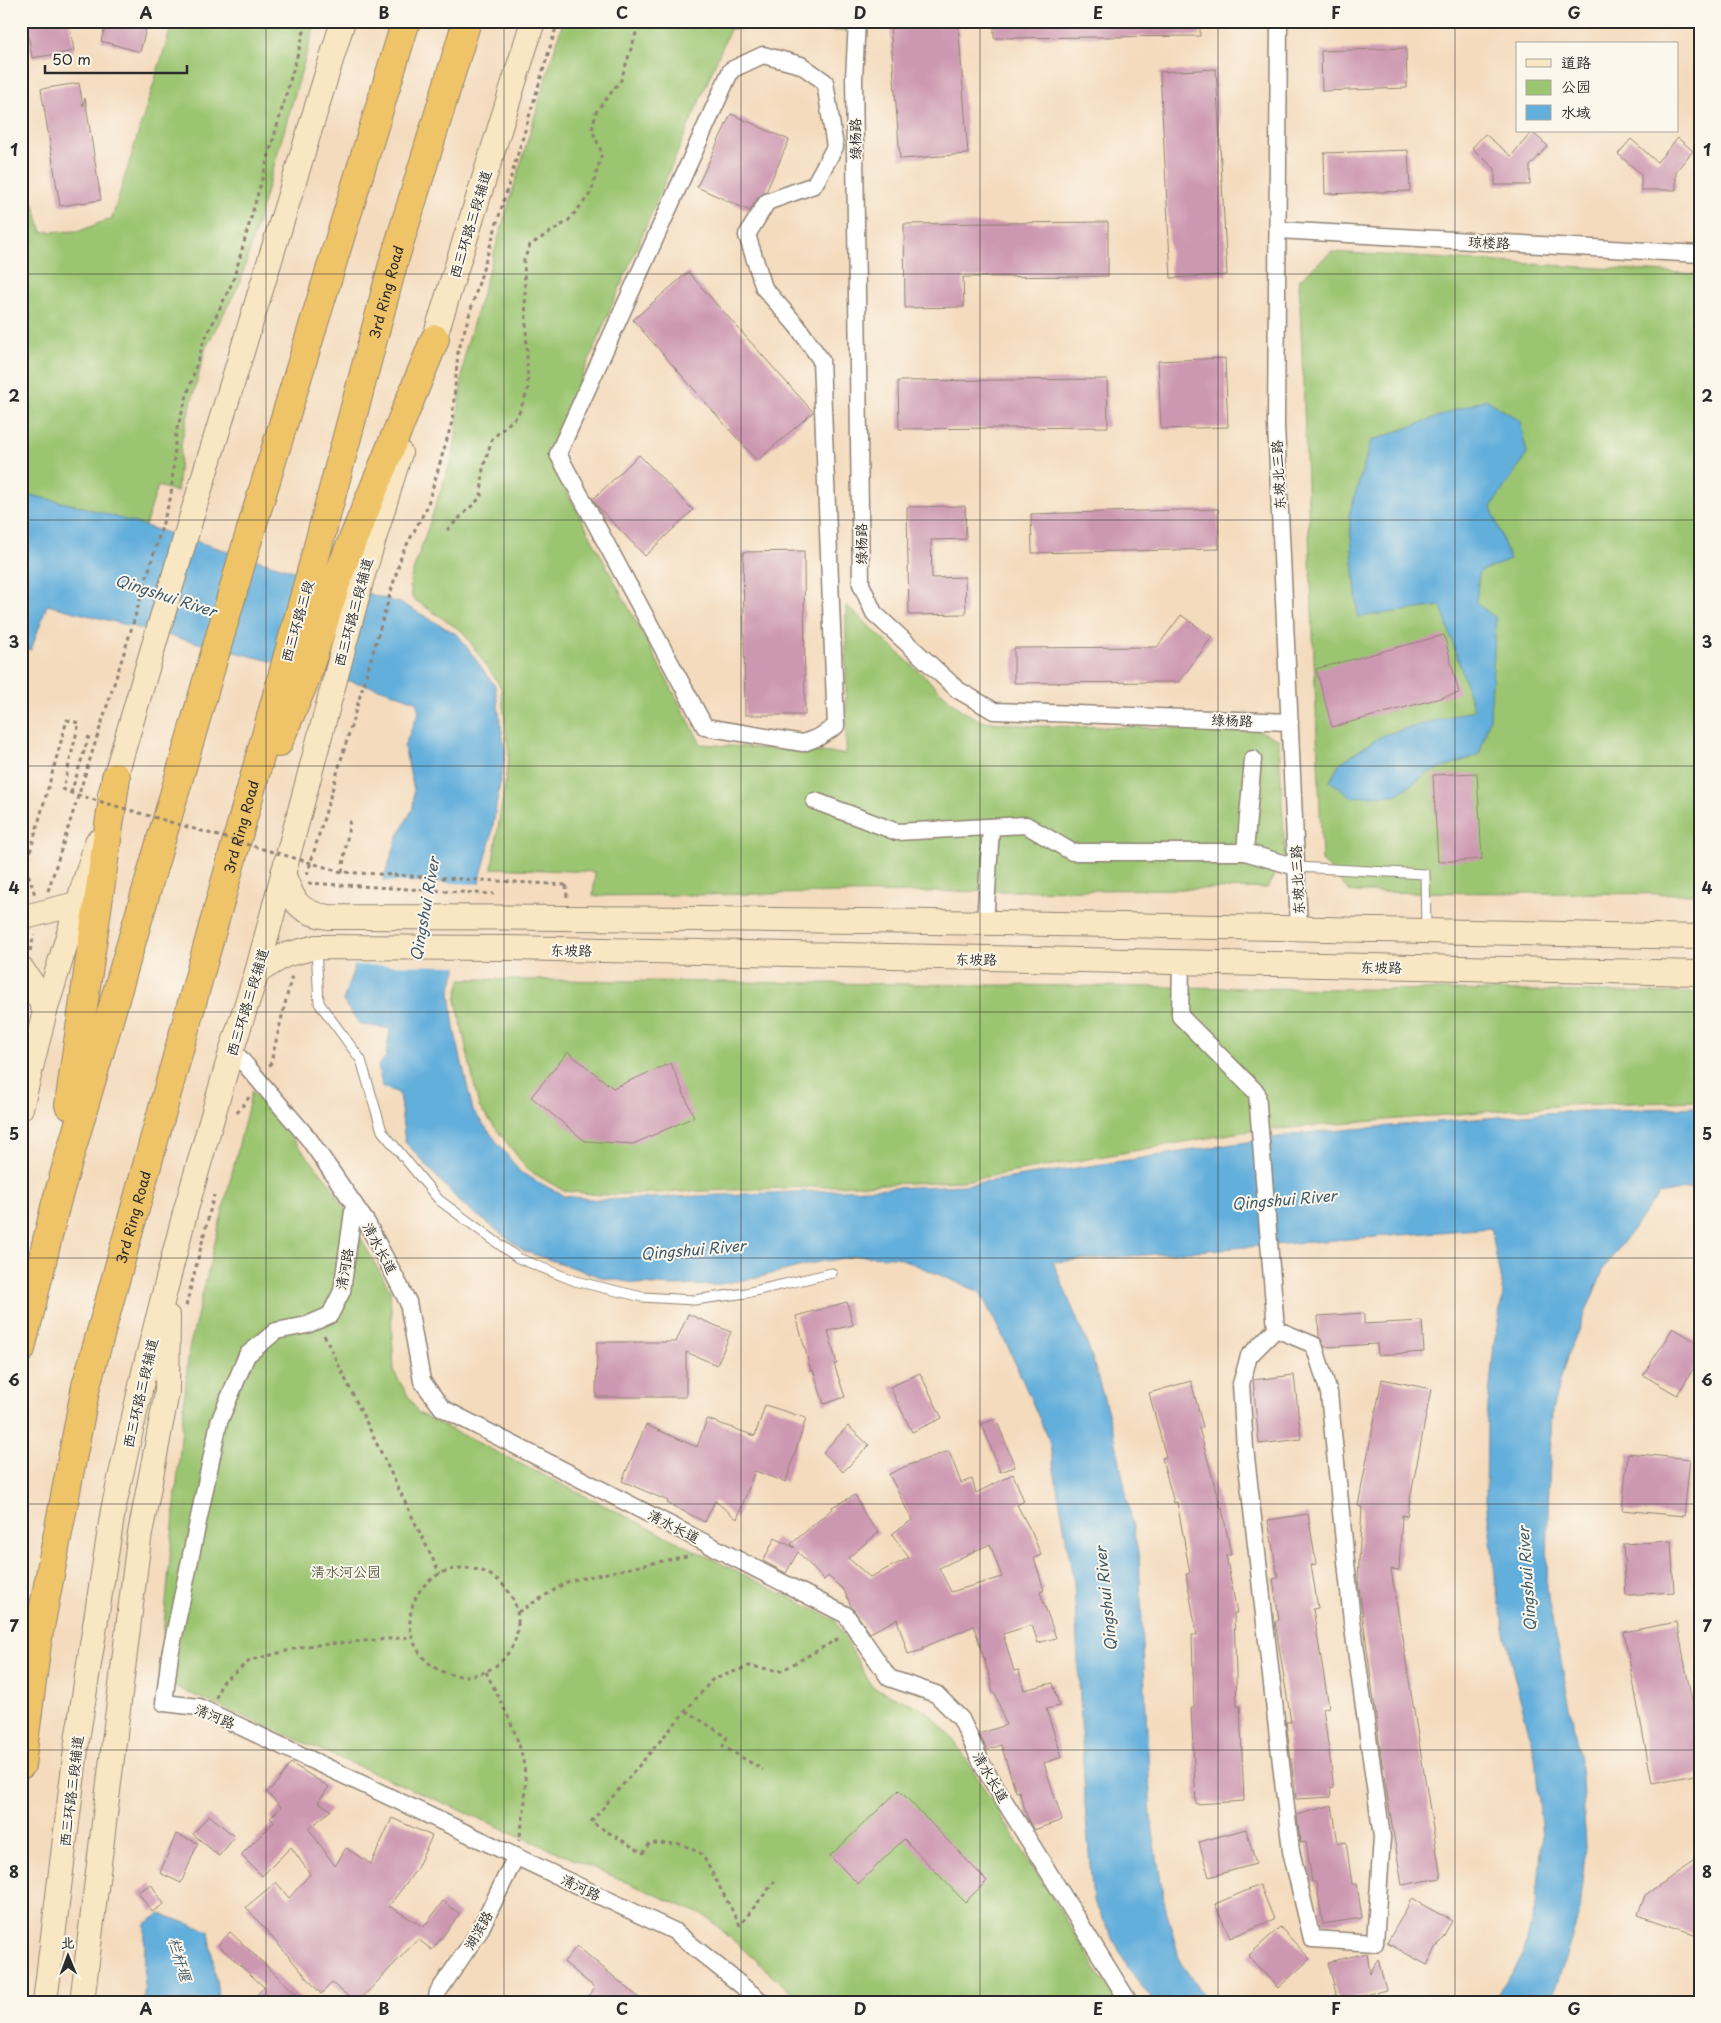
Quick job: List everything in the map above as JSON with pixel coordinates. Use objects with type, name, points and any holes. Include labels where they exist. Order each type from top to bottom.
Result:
[{"type":"highway","points":[[21,1349],[56,1203],[246,546],[406,21]]},
{"type":"highway","name":"3rd Ring Road","points":[[313,565],[393,264],[467,21]]},
{"type":"highway","points":[[293,678],[351,575],[435,339]]},
{"type":"highway","name":"西三环路三段","points":[[293,678],[313,565]]},
{"type":"highway","name":"3rd Ring Road","points":[[21,1765],[37,1643],[86,1386],[240,829],[293,678]]},
{"type":"highway","points":[[56,1203],[116,777]]},
{"type":"main road","points":[[21,1108],[45,1011],[80,903],[189,525],[343,21]]},
{"type":"main road","name":"西三环路三段辅道","points":[[435,339],[533,21]]},
{"type":"main road","name":"西三环路三段辅道","points":[[45,2002],[77,1741],[113,1510],[145,1368],[168,1278],[232,1048],[258,972],[332,688],[351,575]]},
{"type":"main road","points":[[283,873],[293,898],[302,909],[313,915],[329,917],[509,917],[1299,928],[1700,938]]},
{"type":"main road","points":[[31,916],[80,903]]},
{"type":"main road","points":[[316,949],[329,917]]},
{"type":"main road","name":"东坡路","points":[[258,972],[285,955],[316,949],[508,948],[1700,973]]},
{"type":"main road","points":[[22,969],[33,985],[45,1011]]},
{"type":"main road","points":[[82,2002],[139,1539],[167,1392],[168,1278]]},
{"type":"street","name":"绿杨路","points":[[857,21],[854,78],[861,584],[874,613],[958,690],[994,710],[1290,722]]},
{"type":"street","name":"东坡北三路","points":[[1279,21],[1276,425],[1299,928]]},
{"type":"street","points":[[825,82],[835,147],[814,185],[767,202],[747,235],[764,288],[797,326],[820,360],[836,726],[819,737],[803,743],[706,727],[558,454],[731,70],[763,55],[801,65],[825,82],[854,78]]},
{"type":"street","name":"琼楼路","points":[[1278,230],[1700,254]]},
{"type":"street","points":[[1245,852],[1253,759]]},
{"type":"street","points":[[815,801],[897,832],[1026,826],[1072,852],[1245,852],[1296,867]]},
{"type":"street","points":[[986,924],[992,827]]},
{"type":"street","points":[[1182,963],[1180,1016],[1256,1093],[1276,1329],[1249,1356],[1241,1384],[1246,1458],[1290,1851],[1312,1939],[1375,1942],[1382,1837],[1352,1621],[1329,1393],[1314,1345],[1276,1329]]},
{"type":"street","name":"清水长道","points":[[232,1048],[309,1139],[367,1223],[408,1302],[422,1381],[442,1408],[846,1615],[889,1678],[936,1694],[960,1719],[984,1768],[1129,2002]]},
{"type":"street","name":"清河路","points":[[354,1204],[342,1291],[330,1315],[307,1325],[276,1331],[247,1355],[219,1422],[170,1655],[164,1703],[199,1707],[211,1712],[674,1931],[762,2002]]},
{"type":"street","name":"湖滨路","points":[[436,2002],[438,1992],[479,1932],[516,1856]]},
{"type":"lane","points":[[1296,867],[1425,874],[1426,931]]},
{"type":"lane","points":[[316,949],[319,1003],[361,1060],[382,1131],[439,1200],[518,1258],[575,1281],[642,1297],[685,1299],[746,1293],[832,1272]]},
{"type":"path","points":[[22,969],[31,916],[128,640],[171,496],[176,432],[203,343],[233,281],[307,21]]},
{"type":"path","points":[[498,894],[305,883],[402,554],[427,507],[452,422],[458,352],[558,21]]},
{"type":"path","points":[[447,530],[481,497],[483,468],[492,439],[518,415],[528,390],[524,260],[530,245],[568,221],[590,194],[602,153],[592,130],[596,112],[620,80],[640,21]]},
{"type":"path","points":[[31,916],[26,867],[67,720],[79,723],[63,789],[71,793],[342,872],[566,885]]},
{"type":"path","points":[[71,793],[89,736]]},
{"type":"path","points":[[342,872],[350,819]]},
{"type":"path","points":[[234,1118],[269,1069],[316,949]]},
{"type":"path","points":[[186,1308],[214,1194]]},
{"type":"path","points":[[317,1320],[440,1574]]},
{"type":"path","points":[[518,1612],[568,1581],[718,1549]]},
{"type":"path","points":[[470,1568],[486,1573],[501,1582],[512,1596],[518,1612],[519,1629],[513,1647],[502,1662],[486,1672],[468,1677],[449,1675],[432,1667],[419,1654],[411,1636],[410,1619],[414,1602],[422,1587],[440,1574],[452,1569],[470,1568]]},
{"type":"path","points":[[775,1882],[740,1924],[702,1854],[681,1844],[650,1844],[643,1853],[590,1822],[712,1680],[750,1666],[781,1671],[855,1629]]},
{"type":"path","points":[[211,1712],[222,1682],[251,1660],[306,1646],[411,1636]]},
{"type":"path","points":[[486,1672],[516,1735],[525,1774],[525,1809],[516,1856]]},
{"type":"path","points":[[686,1711],[727,1737],[723,1746],[763,1770]]},
{"type":"green space","points":[[173,21],[316,21],[240,283],[206,347],[182,438],[177,492],[158,486],[145,526],[79,506],[21,493],[21,161],[42,232],[80,231],[112,218]]},
{"type":"green space","points":[[563,21],[849,21],[846,31],[730,29],[548,456],[701,744],[846,754],[846,605],[961,710],[981,721],[1035,726],[1256,729],[1279,740],[1285,857],[1267,888],[593,896],[595,872],[492,868],[509,756],[501,687],[463,632],[412,598],[410,580],[454,452],[465,351]]},
{"type":"green space","points":[[1331,252],[1700,274],[1700,894],[1350,892],[1322,861],[1299,280]]},
{"type":"green space","points":[[461,979],[1700,993],[1700,1101],[1567,1105],[1241,1132],[963,1181],[601,1195],[564,1191],[528,1170],[479,1107],[456,1000]]},
{"type":"green space","name":"清水河公园","points":[[252,1091],[329,1182],[390,1290],[394,1372],[418,1413],[835,1620],[872,1687],[926,1710],[954,1740],[1117,2002],[802,2002],[707,1917],[159,1680],[189,1349]]},
{"type":"water","points":[[1486,399],[1520,421],[1527,454],[1491,507],[1510,560],[1479,572],[1476,603],[1496,618],[1490,717],[1479,755],[1428,773],[1396,795],[1352,797],[1330,781],[1340,763],[1383,735],[1474,710],[1441,606],[1358,617],[1349,515],[1371,441]]},
{"type":"water","name":"Qingshui River","points":[[21,493],[79,506],[403,604],[458,635],[495,686],[505,752],[491,838],[450,992],[454,1028],[473,1111],[520,1172],[564,1196],[601,1200],[965,1185],[1306,1133],[1559,1112],[1700,1107],[1700,1186],[1659,1194],[1604,1268],[1567,1357],[1552,1410],[1547,1588],[1581,1765],[1586,1847],[1578,1918],[1554,1993],[1546,2002],[1493,2002],[1523,1956],[1537,1900],[1542,1839],[1535,1756],[1513,1671],[1498,1600],[1486,1500],[1487,1417],[1494,1344],[1503,1294],[1491,1228],[1053,1262],[1089,1348],[1114,1433],[1139,1558],[1151,1818],[1164,1901],[1180,1962],[1208,2002],[1154,2002],[1129,1969],[1093,1900],[1086,1818],[1074,1583],[1049,1441],[1009,1349],[980,1292],[897,1257],[858,1256],[818,1262],[756,1278],[714,1285],[673,1286],[640,1284],[604,1278],[524,1251],[460,1202],[405,1142],[399,1093],[382,1087],[378,1065],[386,1057],[390,1029],[359,1024],[343,1001],[398,836],[413,808],[414,790],[404,746],[419,712],[416,701],[382,689],[47,605],[31,650],[21,648]]},
{"type":"water","name":"栏杆堰","points":[[161,1914],[209,1931],[219,2002],[144,2002],[145,1924]]},
{"type":"pier","points":[[381,881],[481,884],[459,966],[353,965]]},
{"type":"building","points":[[26,21],[69,21],[74,51],[32,58]]},
{"type":"building","points":[[107,21],[148,21],[140,52],[101,41]]},
{"type":"building","points":[[958,21],[968,154],[900,159],[890,25]]},
{"type":"building","points":[[994,21],[1200,21],[1200,36],[994,38]]},
{"type":"building","points":[[1406,48],[1407,88],[1322,91],[1321,51]]},
{"type":"building","points":[[1216,69],[1227,275],[1171,278],[1160,72]]},
{"type":"building","points":[[79,83],[83,106],[85,98],[101,200],[60,206],[41,89]]},
{"type":"building","points":[[731,114],[789,140],[766,192],[758,197],[750,211],[697,187]]},
{"type":"building","points":[[1532,132],[1548,146],[1530,166],[1530,185],[1495,185],[1495,169],[1472,148],[1485,134],[1511,156]]},
{"type":"building","points":[[1678,138],[1693,151],[1676,171],[1676,190],[1641,190],[1641,174],[1618,154],[1631,139],[1657,162]]},
{"type":"building","points":[[1408,150],[1410,191],[1325,194],[1324,153]]},
{"type":"building","points":[[1108,222],[1108,276],[963,277],[964,307],[905,308],[904,224]]},
{"type":"building","points":[[688,272],[813,412],[757,461],[633,320]]},
{"type":"building","points":[[1225,358],[1228,427],[1161,429],[1158,361]]},
{"type":"building","points":[[1107,379],[1108,427],[899,429],[898,381]]},
{"type":"building","points":[[639,455],[693,510],[645,556],[598,507],[593,499]]},
{"type":"building","points":[[965,506],[966,539],[931,540],[932,578],[965,577],[966,614],[909,615],[907,507]]},
{"type":"building","points":[[1218,509],[1219,549],[1032,553],[1031,514]]},
{"type":"building","points":[[804,551],[805,715],[745,715],[743,552]]},
{"type":"building","points":[[1181,615],[1212,637],[1179,682],[1014,683],[1014,648],[1157,647]]},
{"type":"building","points":[[1444,635],[1459,693],[1332,727],[1316,669]]},
{"type":"building","points":[[1477,773],[1482,859],[1438,862],[1433,775]]},
{"type":"building","points":[[568,1052],[613,1088],[671,1063],[694,1117],[633,1144],[585,1141],[531,1097]]},
{"type":"building","points":[[847,1302],[853,1325],[828,1331],[837,1364],[834,1364],[845,1397],[824,1404],[813,1370],[811,1371],[796,1316]]},
{"type":"building","points":[[1364,1313],[1364,1324],[1422,1321],[1424,1352],[1378,1355],[1377,1344],[1325,1347],[1319,1337],[1318,1316]]},
{"type":"building","points":[[688,1314],[731,1332],[717,1365],[686,1352],[686,1397],[596,1397],[597,1342],[676,1342]]},
{"type":"building","points":[[1673,1328],[1700,1344],[1700,1358],[1677,1395],[1643,1375]]},
{"type":"building","points":[[920,1373],[942,1418],[912,1432],[890,1387]]},
{"type":"building","points":[[1294,1375],[1301,1439],[1259,1444],[1253,1380]]},
{"type":"building","points":[[1382,1379],[1431,1389],[1407,1516],[1402,1515],[1399,1570],[1391,1569],[1441,1878],[1402,1885],[1383,1770],[1358,1580],[1362,1507],[1358,1506]]},
{"type":"building","points":[[1191,1381],[1203,1427],[1199,1428],[1222,1508],[1231,1555],[1226,1555],[1237,1613],[1234,1613],[1237,1706],[1240,1706],[1244,1801],[1196,1804],[1191,1708],[1194,1708],[1192,1635],[1197,1635],[1186,1574],[1190,1573],[1177,1502],[1174,1503],[1162,1458],[1166,1457],[1149,1393]]},
{"type":"building","points":[[765,1405],[806,1418],[786,1482],[755,1471],[737,1519],[715,1501],[705,1522],[667,1503],[668,1501],[622,1481],[646,1425],[697,1447],[707,1419],[755,1436]]},
{"type":"building","points":[[996,1419],[1015,1467],[1000,1472],[982,1424]]},
{"type":"building","points":[[848,1426],[869,1445],[843,1472],[823,1452]]},
{"type":"building","points":[[949,1451],[961,1483],[972,1479],[976,1493],[1013,1474],[1024,1501],[1017,1505],[1041,1555],[1034,1558],[1044,1590],[1040,1592],[1056,1638],[1038,1643],[1032,1625],[1003,1634],[1014,1671],[1019,1670],[1024,1690],[1053,1683],[1059,1706],[1046,1709],[1062,1757],[1044,1763],[1062,1820],[1034,1830],[1029,1822],[1019,1791],[1016,1792],[1001,1745],[987,1750],[979,1734],[1006,1725],[995,1693],[993,1693],[974,1626],[922,1648],[923,1650],[908,1654],[897,1619],[870,1633],[851,1606],[844,1590],[828,1576],[824,1580],[798,1552],[786,1573],[763,1561],[775,1538],[795,1548],[791,1544],[832,1507],[855,1495],[867,1519],[879,1532],[848,1558],[870,1577],[909,1558],[892,1534],[912,1520],[889,1474]],"holes":[[[990,1544],[1002,1577],[951,1592],[939,1568]]]},
{"type":"building","points":[[1628,1453],[1690,1459],[1684,1516],[1622,1510]]},
{"type":"building","points":[[1308,1514],[1316,1564],[1311,1565],[1318,1608],[1313,1609],[1329,1707],[1323,1708],[1334,1788],[1330,1789],[1331,1797],[1296,1799],[1286,1722],[1291,1722],[1275,1621],[1279,1620],[1273,1579],[1278,1578],[1268,1520]]},
{"type":"building","points":[[1671,1541],[1674,1592],[1626,1595],[1623,1544]]},
{"type":"building","points":[[1677,1622],[1700,1745],[1700,1774],[1652,1783],[1624,1632]]},
{"type":"building","points":[[291,1763],[329,1787],[318,1802],[331,1810],[309,1829],[335,1866],[346,1848],[371,1864],[392,1818],[432,1836],[416,1870],[389,1906],[424,1927],[443,1901],[460,1914],[432,1950],[418,1939],[358,2002],[355,2002],[332,1983],[321,1994],[246,1907],[276,1882],[289,1898],[310,1874],[291,1847],[262,1876],[241,1855],[274,1822],[270,1818],[281,1807],[267,1792],[275,1785]]},
{"type":"building","points":[[899,1790],[987,1881],[965,1902],[904,1839],[858,1884],[830,1856]]},
{"type":"building","points":[[1332,1805],[1338,1843],[1346,1842],[1352,1884],[1357,1884],[1362,1918],[1323,1924],[1316,1882],[1312,1882],[1306,1842],[1300,1843],[1297,1815]]},
{"type":"building","points":[[209,1815],[235,1837],[219,1856],[193,1834]]},
{"type":"building","points":[[1246,1829],[1256,1864],[1209,1877],[1199,1842]]},
{"type":"building","points":[[176,1834],[198,1843],[181,1883],[160,1873]]},
{"type":"building","points":[[1700,1857],[1700,1936],[1638,1915],[1645,1895]]},
{"type":"building","points":[[151,1884],[164,1904],[152,1912],[138,1892]]},
{"type":"building","points":[[1260,1885],[1274,1919],[1230,1938],[1215,1904]]},
{"type":"building","points":[[1412,1899],[1452,1921],[1427,1965],[1387,1943]]},
{"type":"building","points":[[1280,1927],[1310,1959],[1278,1988],[1248,1956]]},
{"type":"building","points":[[230,1932],[305,2002],[250,2002],[264,1987],[218,1945]]},
{"type":"building","points":[[577,1946],[644,2002],[584,2002],[595,1988],[564,1962]]},
{"type":"building","points":[[1367,1953],[1370,1973],[1378,1959],[1386,1990],[1338,2002],[1328,1962]]}]
